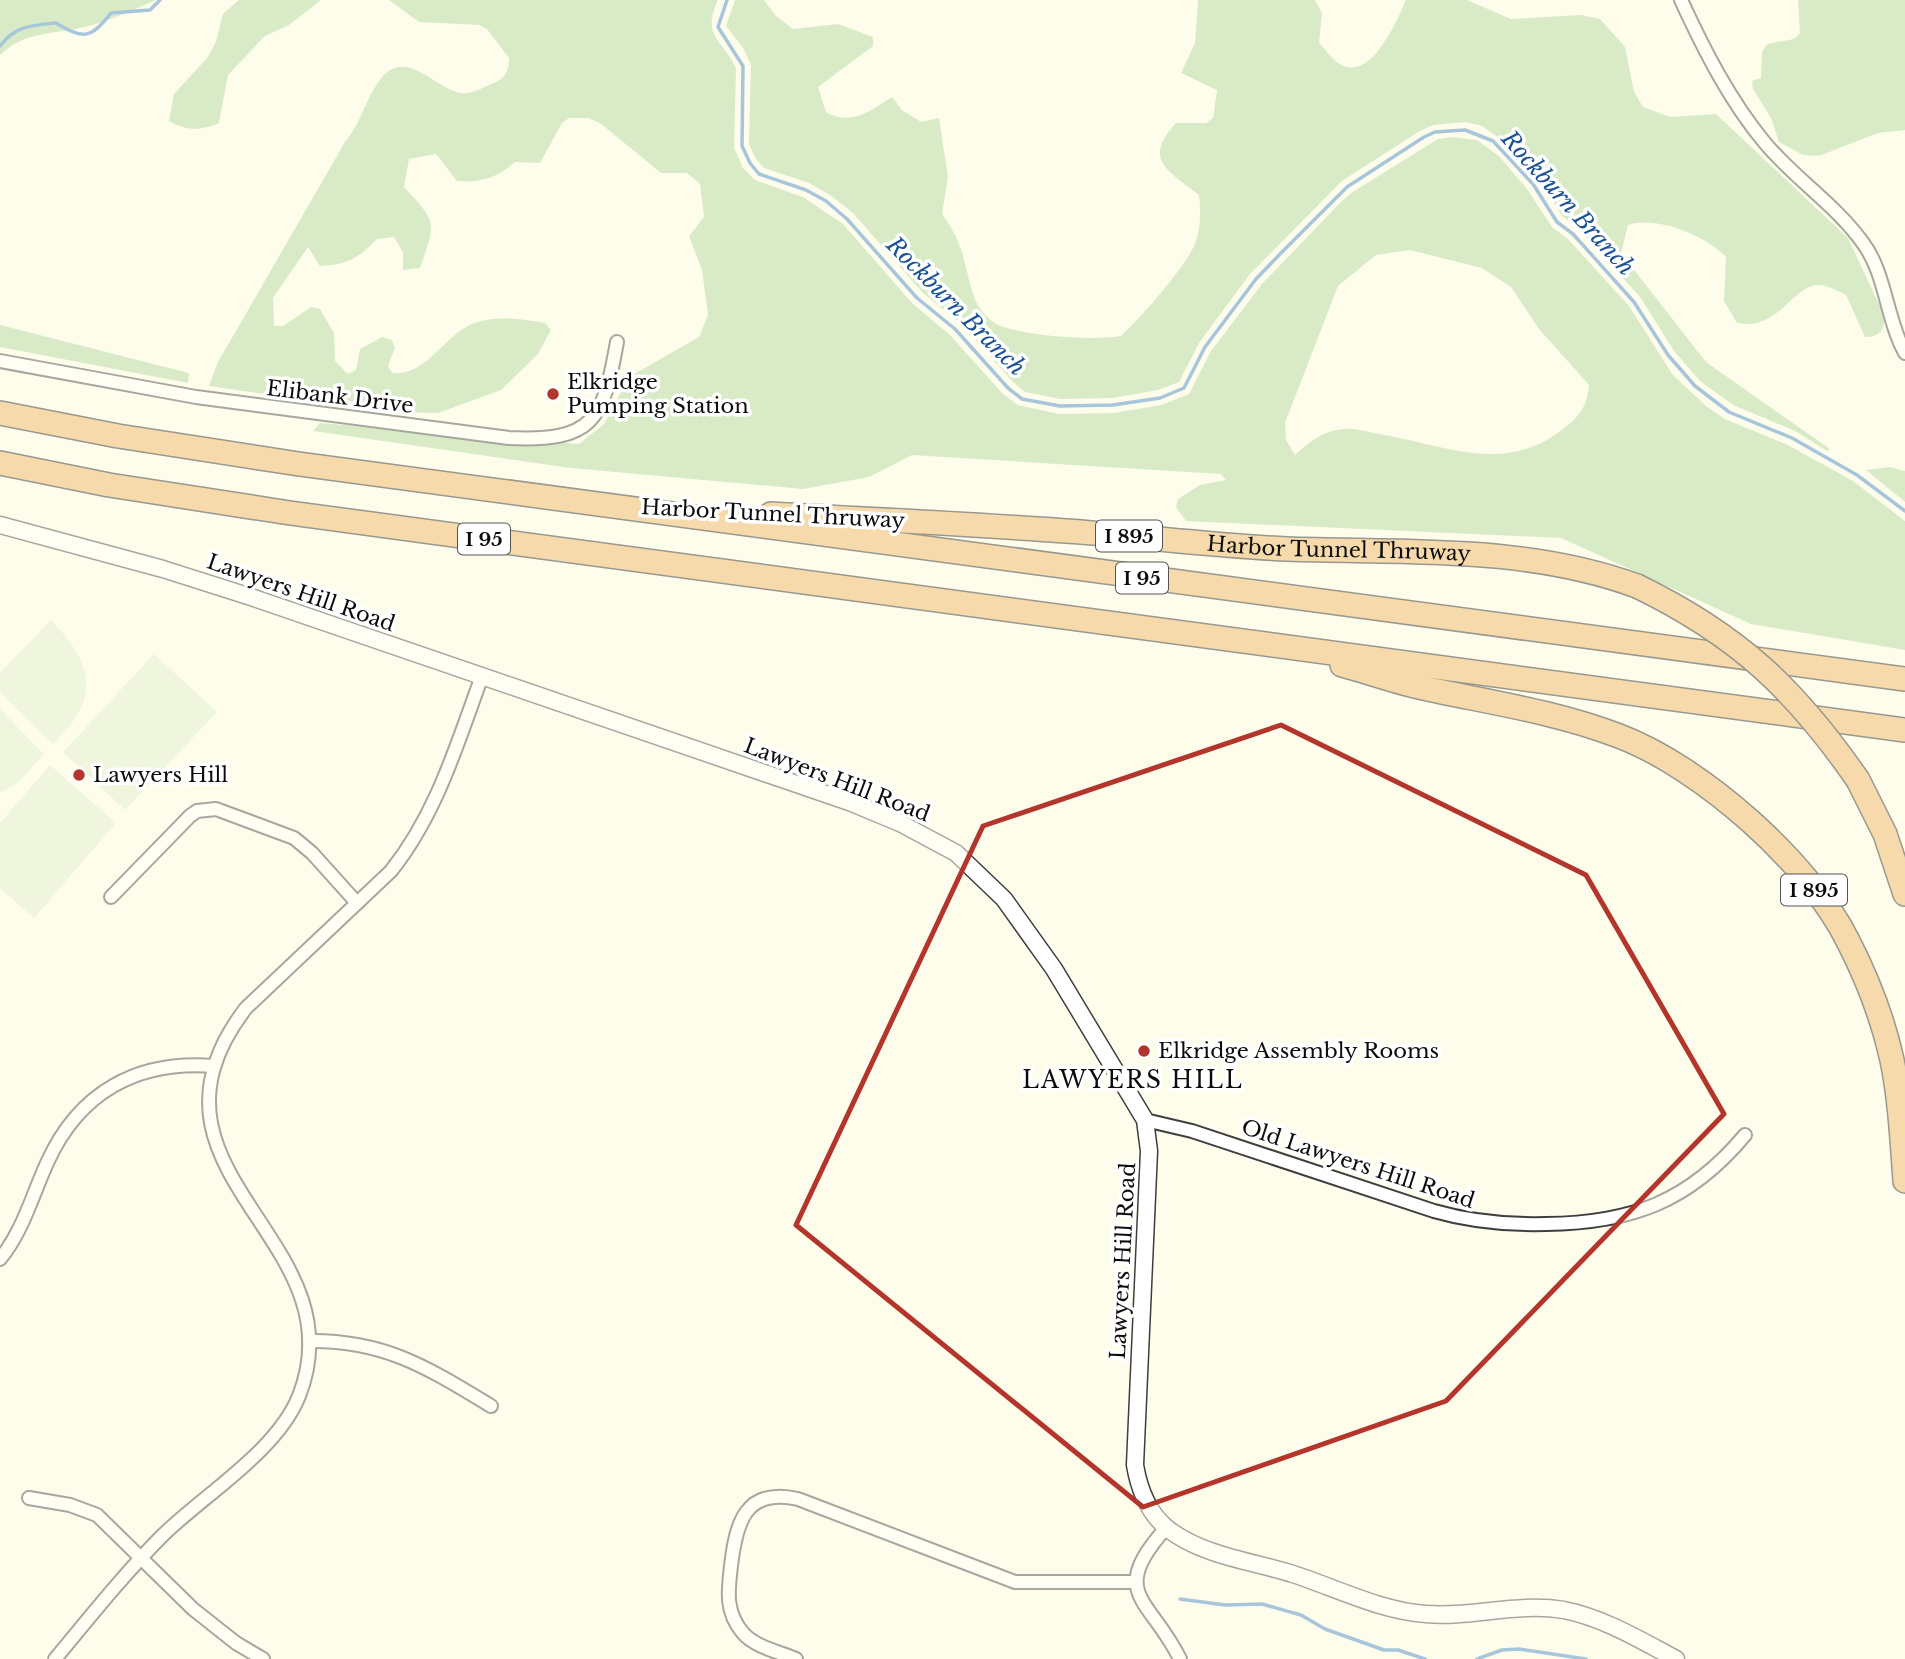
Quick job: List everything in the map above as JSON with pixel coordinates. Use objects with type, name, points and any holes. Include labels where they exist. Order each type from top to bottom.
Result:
[{"type":"highway","name":"I 95","points":[[0,413],[118,436],[299,464],[1905,680]]},
{"type":"highway","name":"I 95","points":[[0,463],[122,487],[290,513],[1905,730]]},
{"type":"highway","name":"Harbor Tunnel Thruway","points":[[616,506],[1013,527],[1286,549],[1417,551],[1518,557],[1603,573],[1678,606],[1743,649],[1802,706],[1858,780],[1885,834],[1905,894]]},
{"type":"highway","name":"I 895","points":[[1255,642],[1416,686],[1563,717],[1652,751],[1723,797],[1764,835],[1821,899],[1848,939],[1878,1010],[1897,1088],[1905,1181]]},
{"type":"street","points":[[1681,0],[1716,68],[1749,122],[1787,166],[1848,223],[1865,245],[1873,259],[1886,310],[1905,353]]},
{"type":"street","name":"Elibank Drive","points":[[0,360],[196,397],[509,438],[556,439],[585,424],[603,402],[617,342]]},
{"type":"street","name":"Lawyers Hill Road","points":[[0,525],[163,569],[482,676],[852,803],[900,823],[956,853],[977,870],[1027,929],[1145,1120],[1149,1151],[1135,1465],[1146,1502],[1167,1528],[1200,1547],[1399,1609],[1443,1616],[1525,1607],[1564,1611],[1608,1624],[1676,1659]]},
{"type":"street","points":[[55,1659],[141,1558],[256,1453],[288,1416],[305,1374],[309,1341],[307,1316],[297,1281],[236,1187],[212,1137],[210,1090],[214,1066],[229,1032],[246,1007],[391,871],[428,818],[482,676]]},
{"type":"street","points":[[111,897],[197,811],[216,809],[294,838],[312,853],[357,903]]},
{"type":"street","points":[[0,1259],[19,1231],[58,1140],[89,1102],[125,1078],[147,1070],[179,1065],[214,1066]]},
{"type":"street","name":"Old Lawyers Hill Road","points":[[1145,1120],[1192,1131],[1433,1211],[1472,1222],[1501,1225],[1583,1223],[1629,1216],[1679,1193],[1729,1154],[1745,1135]]},
{"type":"street","points":[[309,1341],[356,1343],[398,1354],[422,1364],[491,1406]]},
{"type":"street","points":[[796,1659],[744,1636],[730,1612],[727,1598],[737,1525],[754,1504],[775,1497],[798,1499],[1015,1582],[1136,1582]]},
{"type":"street","points":[[29,1498],[70,1505],[97,1515],[213,1626],[263,1659]]},
{"type":"street","points":[[1167,1528],[1140,1560],[1136,1582],[1143,1604],[1180,1659]]},
{"type":"highlighted area","points":[[1281,725],[1586,875],[1724,1114],[1446,1401],[1143,1507],[796,1225],[983,826]]},
{"type":"green space","points":[[0,0],[156,0],[97,24],[31,37],[0,55]]},
{"type":"green space","points":[[239,0],[321,0],[289,25],[265,36],[228,75],[219,123],[194,129],[169,121],[174,94],[207,58],[216,42],[223,14]]},
{"type":"green space","points":[[389,0],[718,0],[713,12],[713,30],[736,68],[734,148],[743,168],[755,180],[803,197],[843,224],[912,303],[950,335],[1003,394],[1018,405],[1059,414],[1114,413],[1161,405],[1189,394],[1211,351],[1262,284],[1351,193],[1438,139],[1453,137],[1477,140],[1499,156],[1527,189],[1552,227],[1568,239],[1629,306],[1673,375],[1706,406],[1725,419],[1788,445],[1853,481],[1905,521],[1905,650],[1751,624],[1561,538],[1186,521],[1176,507],[1178,499],[1200,485],[1226,480],[1221,474],[912,455],[869,477],[803,489],[571,468],[313,431],[320,423],[579,444],[604,424],[629,377],[699,337],[708,315],[702,270],[689,236],[704,217],[700,184],[687,173],[661,173],[600,123],[588,118],[569,118],[562,123],[540,163],[515,162],[495,176],[481,180],[457,181],[436,154],[409,159],[404,187],[423,208],[431,224],[429,241],[420,268],[403,270],[403,252],[394,237],[377,239],[352,259],[329,265],[320,266],[308,247],[273,298],[274,326],[283,326],[311,307],[320,309],[334,333],[335,361],[348,374],[356,370],[360,349],[382,337],[392,340],[395,348],[388,366],[392,373],[404,372],[425,362],[464,328],[474,323],[500,318],[545,323],[551,330],[538,354],[501,390],[438,413],[390,412],[209,386],[218,362],[357,124],[372,92],[385,74],[392,69],[411,68],[449,89],[468,93],[504,76],[509,58],[487,29],[479,25],[419,22]],"holes":[[[1410,250],[1482,268],[1511,287],[1539,329],[1589,385],[1584,407],[1576,417],[1559,432],[1536,445],[1514,452],[1468,452],[1349,429],[1324,434],[1295,455],[1286,440],[1285,423],[1338,286],[1376,255]]]},
{"type":"green space","points":[[735,0],[764,0],[776,16],[793,29],[838,24],[873,37],[873,46],[818,87],[826,112],[844,118],[852,117],[869,111],[892,97],[902,110],[921,122],[939,118],[948,177],[942,214],[960,246],[979,307],[993,322],[1013,330],[1078,338],[1121,336],[1160,294],[1188,257],[1199,229],[1199,195],[1169,171],[1160,156],[1161,146],[1176,123],[1206,123],[1213,118],[1217,90],[1181,73],[1195,43],[1198,0],[1315,0],[1322,13],[1319,43],[1335,61],[1350,68],[1361,66],[1371,59],[1389,35],[1406,0],[1467,0],[1511,19],[1581,15],[1600,19],[1625,47],[1634,92],[1643,107],[1670,117],[1716,114],[1848,238],[1884,315],[1884,325],[1878,334],[1865,337],[1846,295],[1825,286],[1814,285],[1766,320],[1752,324],[1737,323],[1724,301],[1726,257],[1707,242],[1680,229],[1652,223],[1628,225],[1621,253],[1706,362],[1830,449],[1827,451],[1795,431],[1733,405],[1700,381],[1674,351],[1640,297],[1578,228],[1562,216],[1539,180],[1510,146],[1482,126],[1466,122],[1433,125],[1420,131],[1342,181],[1250,274],[1199,343],[1179,382],[1158,390],[1113,398],[1060,399],[1025,392],[960,323],[923,293],[853,213],[809,183],[764,168],[756,159],[749,144],[751,65],[743,48],[726,26]]},
{"type":"green space","points":[[1798,0],[1905,0],[1905,130],[1878,133],[1819,156],[1803,155],[1779,142],[1771,118],[1753,89],[1752,81],[1761,78],[1762,52],[1767,44],[1794,39],[1800,33]]},
{"type":"green space","points":[[0,325],[189,373],[188,383],[0,347]]},
{"type":"green space","points":[[1890,467],[1905,471],[1905,502],[1866,470]]},
{"type":"green space","points":[[51,620],[76,652],[86,682],[85,697],[79,712],[53,744],[0,693],[0,673]]},
{"type":"green space","points":[[154,654],[217,712],[125,810],[63,752]]},
{"type":"green space","points":[[0,709],[44,754],[18,783],[0,793]]},
{"type":"green space","points":[[50,765],[116,823],[34,918],[0,888],[0,823]]},
{"type":"waterway","points":[[0,46],[18,30],[39,25],[56,23],[73,32],[86,34],[97,28],[111,13],[150,10],[160,0]]},
{"type":"waterway","name":"Rockburn Branch","points":[[727,0],[718,27],[743,66],[742,146],[750,163],[759,174],[806,190],[826,201],[847,219],[917,298],[955,329],[1008,388],[1022,399],[1060,406],[1113,405],[1160,398],[1184,388],[1205,347],[1256,279],[1347,187],[1424,137],[1435,132],[1465,130],[1493,141],[1533,184],[1557,222],[1573,234],[1634,302],[1668,355],[1695,386],[1729,412],[1792,438],[1857,475],[1905,511]]},
{"type":"waterway","points":[[1180,1599],[1225,1605],[1262,1604],[1301,1615],[1325,1629],[1384,1650],[1398,1650],[1425,1659]]},
{"type":"waterway","points":[[1477,1659],[1502,1650],[1519,1649],[1586,1659]]},
{"type":"place","name":"Elkridge Pumping Station","points":[[553,394]]},
{"type":"place","name":"Lawyers Hill","points":[[79,775]]},
{"type":"place","name":"Elkridge Assembly Rooms","points":[[1144,1051]]},
{"type":"district","name":"LAWYERS HILL","points":[[1133,1080]]}]
